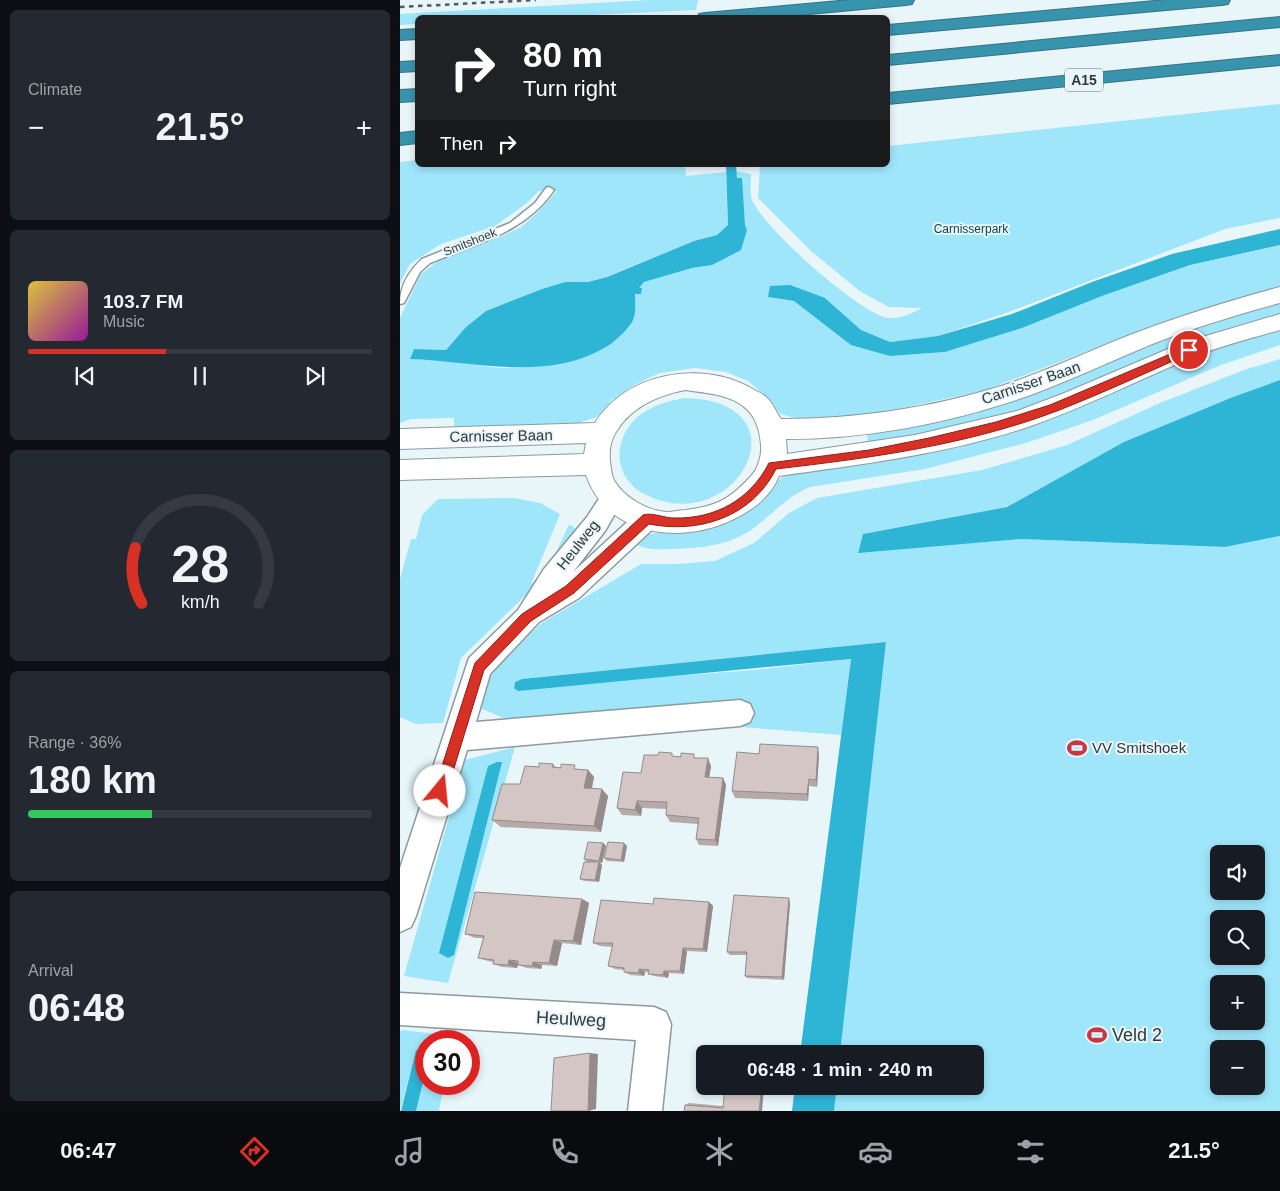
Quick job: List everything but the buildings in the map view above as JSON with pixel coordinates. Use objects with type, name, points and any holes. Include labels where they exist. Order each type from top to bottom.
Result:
[{"type":"highway","points":[[733,15],[906,0]]},
{"type":"highway","points":[[1081,13],[1158,0]]},
{"type":"highway","points":[[890,30],[1222,0]]},
{"type":"highway","points":[[890,60],[1280,22]]},
{"type":"highway","points":[[400,35],[415,34]]},
{"type":"highway","name":"A15","points":[[890,99],[1280,60]]},
{"type":"highway","points":[[400,67],[415,66]]},
{"type":"highway","points":[[400,96],[415,95]]},
{"type":"highway","points":[[400,139],[415,137]]},
{"type":"main road","name":"Carnisser Baan","points":[[774,429],[809,430],[874,424],[947,410],[1001,395],[1057,376],[1186,323],[1235,306],[1280,295]]},
{"type":"main road","name":"Carnisser Baan","points":[[773,466],[869,454],[929,443],[996,426],[1053,408],[1189,350],[1280,322]]},
{"type":"main road","points":[[685,381],[724,385],[746,395],[763,410],[774,429],[776,441],[773,466],[766,480],[740,505],[723,514],[705,520],[685,523],[647,519],[622,506],[612,498],[599,476],[596,464],[596,454],[602,433],[615,414],[635,398],[659,387],[685,381]]},
{"type":"main road","name":"Carnisser Baan","points":[[400,439],[602,433]]},
{"type":"main road","name":"Carnisser Baan","points":[[400,470],[596,464]]},
{"type":"street","name":"Heulweg","points":[[400,916],[479,667],[527,618],[553,578],[596,524],[612,498]]},
{"type":"street","name":"Heulweg","points":[[527,618],[570,590],[647,519]]},
{"type":"street","points":[[457,737],[740,713]]},
{"type":"street","name":"Heulweg","points":[[400,1009],[654,1024],[645,1111]]},
{"type":"lane","name":"Smitshoek","points":[[400,300],[416,270],[426,261],[513,225],[538,205],[549,190]]},
{"type":"green space","points":[[648,0],[698,0],[696,10],[590,15],[415,15],[415,24],[400,25],[400,14]]},
{"type":"green space","name":"Carnisserpark","points":[[1280,104],[1280,218],[1225,229],[1006,313],[938,336],[890,342],[861,330],[825,298],[768,297],[794,301],[817,317],[890,356],[945,352],[1022,328],[1102,296],[1190,265],[1280,245],[1280,287],[1174,318],[983,391],[868,415],[812,422],[780,414],[767,397],[748,381],[726,372],[695,368],[660,373],[636,384],[612,400],[597,417],[569,426],[454,431],[454,418],[411,419],[400,423],[400,318],[421,274],[442,258],[500,237],[521,227],[557,191],[539,191],[527,203],[495,226],[441,244],[410,264],[400,283],[400,162],[415,160],[415,167],[685,167],[686,176],[726,172],[728,225],[717,235],[694,241],[606,277],[588,282],[565,282],[486,311],[466,327],[446,350],[414,349],[410,359],[441,360],[499,368],[537,367],[582,358],[644,282],[692,268],[712,265],[747,230],[741,178],[737,178],[736,171],[751,174],[751,197],[771,227],[812,267],[835,286],[857,302],[889,318],[898,318],[922,308],[889,307],[861,292],[811,251],[758,198],[760,167],[890,167],[890,146]]},
{"type":"green space","points":[[1280,300],[1280,314],[1229,328],[1188,343],[1104,379],[999,418],[869,446],[866,430]]},
{"type":"green space","points":[[1280,328],[1280,345],[1221,365],[1093,420],[1026,443],[925,469],[810,487],[789,499],[750,530],[730,541],[719,544],[696,548],[658,549],[639,546],[635,543],[642,537],[651,534],[700,531],[728,522],[751,508],[775,483],[789,473],[892,456]]},
{"type":"green space","name":"VV Smitshoek","points":[[1280,359],[1280,380],[1233,397],[1125,442],[1007,507],[863,534],[858,552],[1022,539],[1225,547],[1280,536],[1280,1111],[834,1111],[836,1095],[984,1095],[984,1045],[841,1045],[886,642],[522,679],[515,682],[514,688],[753,670],[851,659],[841,735],[741,727],[739,699],[508,720],[480,708],[487,678],[496,664],[542,623],[641,564],[715,561],[754,543],[789,513],[817,498],[982,470],[1067,445],[1160,403],[1244,370]]},
{"type":"green space","points":[[684,398],[722,405],[744,421],[751,442],[746,464],[731,484],[708,499],[679,504],[646,495],[635,488],[626,478],[621,468],[620,456],[621,445],[631,423],[651,408]]},
{"type":"green space","points":[[514,498],[540,503],[560,514],[531,584],[549,565],[568,526],[571,525],[578,531],[527,597],[526,595],[461,658],[443,723],[416,724],[400,717],[400,579],[411,539],[416,539],[422,515],[438,499]]},
{"type":"green space","points":[[515,747],[448,983],[404,976],[465,760]]},
{"type":"green space","points":[[400,1031],[415,1031],[415,1054],[400,1111]]},
{"type":"green space","points":[[420,1095],[442,1095],[439,1111],[416,1111]]},
{"type":"shaded area","points":[[726,167],[736,167],[737,178],[742,178],[745,225],[747,230],[741,250],[712,265],[692,268],[644,282],[639,288],[642,288],[641,294],[635,294],[635,311],[631,324],[612,343],[589,356],[539,367],[487,366],[410,359],[414,349],[446,350],[466,327],[486,311],[565,282],[588,282],[607,277],[694,241],[717,235],[728,225]]},
{"type":"shaded area","points":[[1280,229],[1280,245],[1190,265],[1102,296],[1022,328],[945,352],[890,356],[851,345],[794,301],[768,297],[770,286],[790,285],[825,298],[861,330],[890,342],[938,336],[1012,314],[1092,282],[1172,254]]},
{"type":"shaded area","points":[[1280,380],[1280,536],[1225,547],[1022,539],[858,553],[863,534],[1007,507],[1124,442],[1233,397]]},
{"type":"shaded area","points":[[886,642],[841,1045],[801,1045],[851,659],[518,691],[514,688],[515,682],[522,679]]},
{"type":"shaded area","points":[[502,762],[454,955],[448,958],[439,953],[488,766]]},
{"type":"shaded area","points":[[415,1054],[415,1095],[420,1095],[416,1111],[401,1111]]},
{"type":"shaded area","points":[[794,1095],[836,1095],[834,1111],[792,1111]]},
{"type":"railway","points":[[400,7],[536,0]]},
{"type":"place","name":"VV Smitshoek","points":[[1077,748]]},
{"type":"place","name":"Veld 2","points":[[1097,1035]]},
{"type":"route","points":[[440,791],[479,667],[527,618],[570,590],[647,519],[685,523],[705,520],[723,514],[740,505],[766,480],[773,466],[869,454],[929,443],[996,426],[1053,408],[1189,350]]}]
